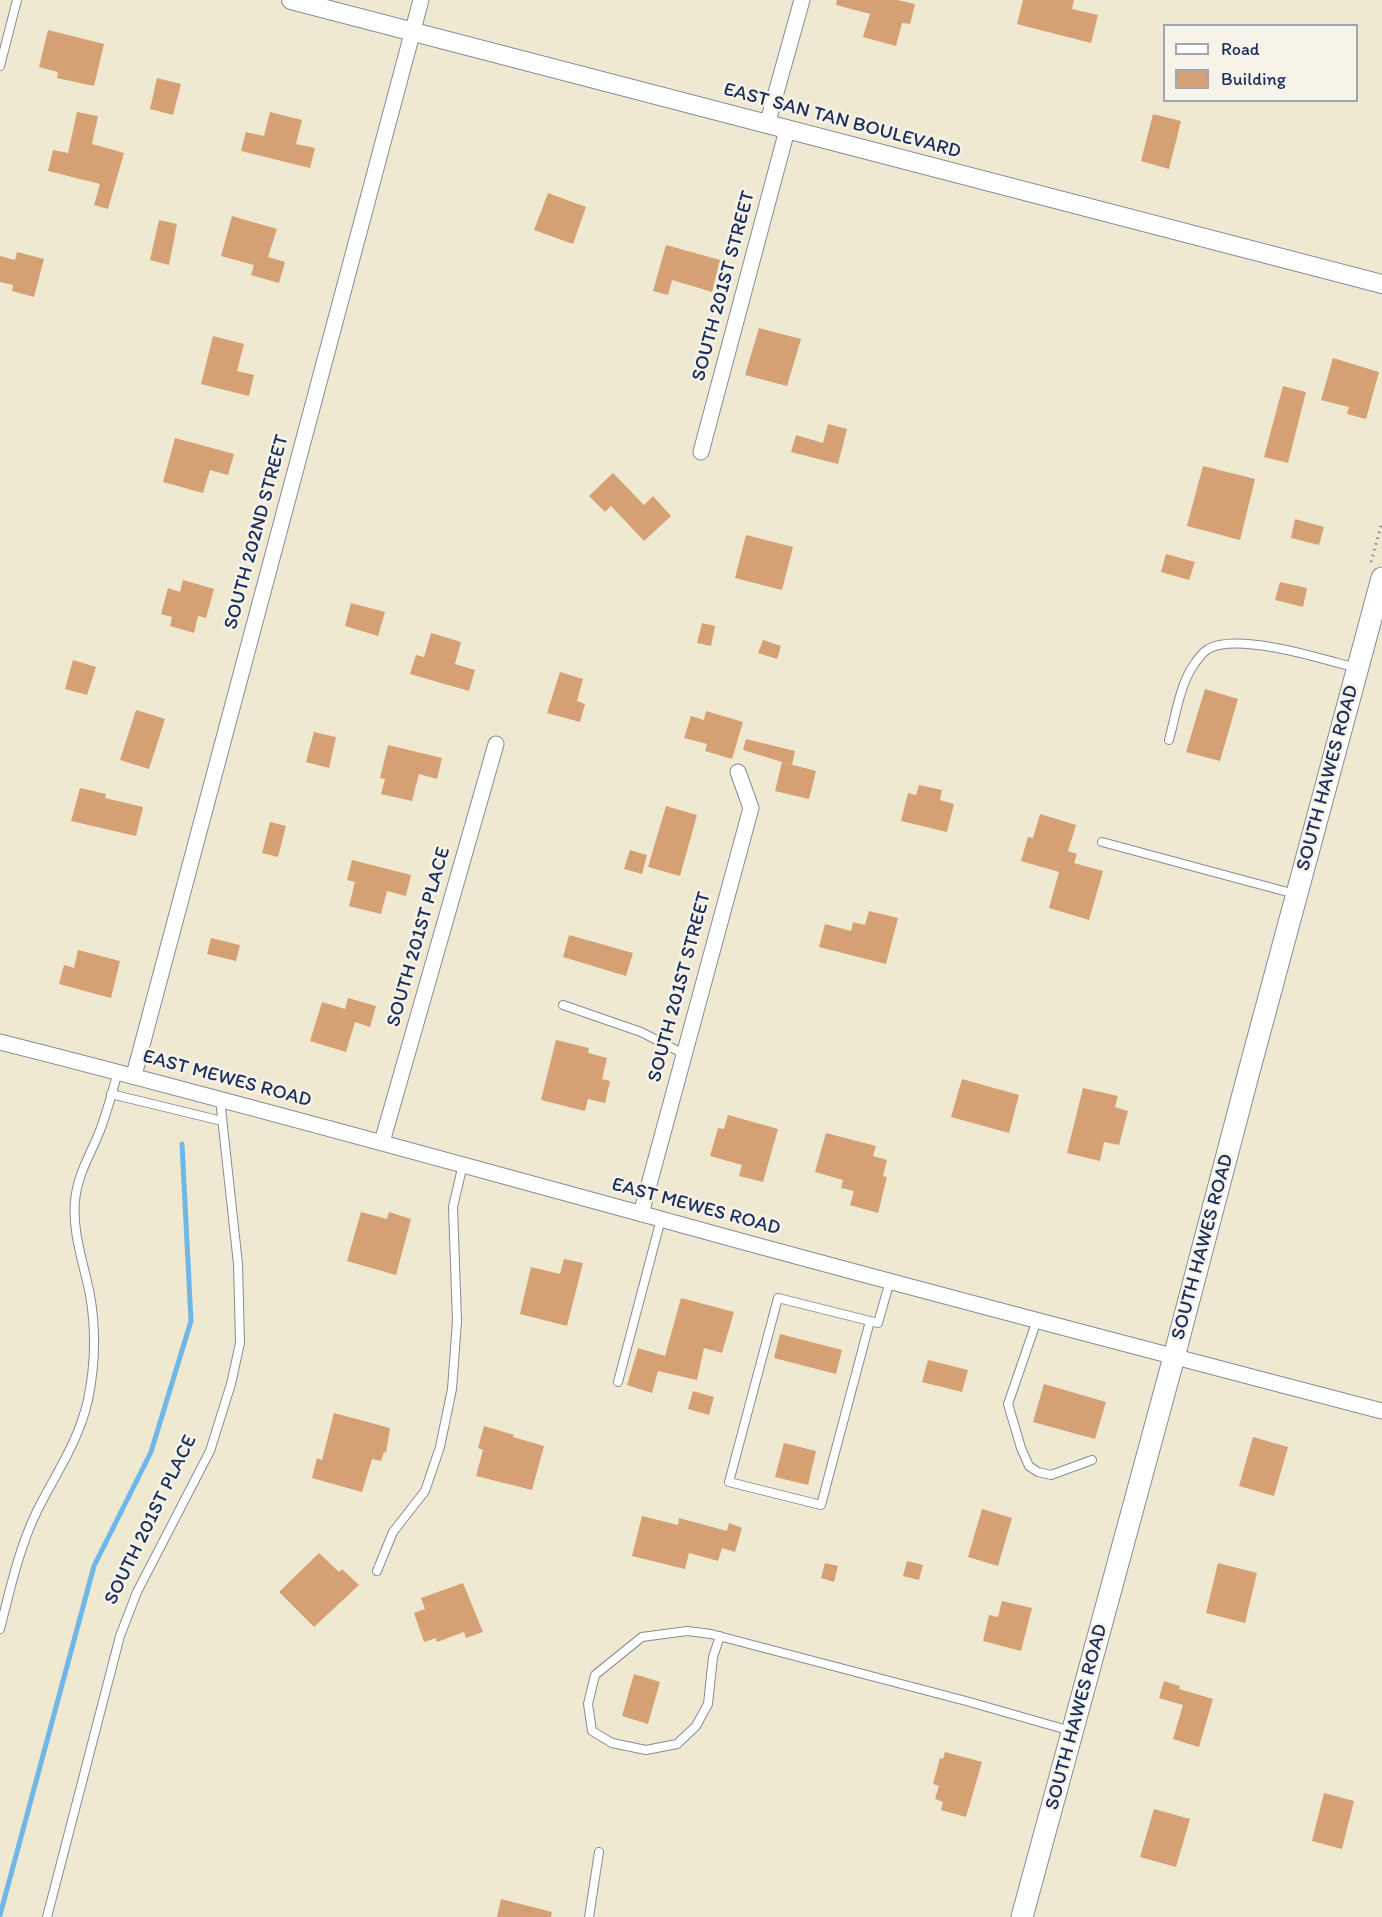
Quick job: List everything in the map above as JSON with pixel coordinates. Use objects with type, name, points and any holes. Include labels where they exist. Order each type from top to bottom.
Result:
[{"type":"main road","name":"SOUTH HAWES ROAD","points":[[1022,1917],[1382,578]]},
{"type":"street","name":"EAST SAN TAN BOULEVARD","points":[[291,0],[1382,284]]},
{"type":"street","name":"SOUTH 202ND STREET","points":[[134,1075],[421,0]]},
{"type":"street","points":[[767,124],[802,0]]},
{"type":"street","name":"SOUTH 201ST STREET","points":[[701,452],[787,130]]},
{"type":"street","name":"SOUTH 201ST PLACE","points":[[382,1142],[496,744]]},
{"type":"street","name":"SOUTH 201ST STREET","points":[[641,1214],[751,808],[738,772]]},
{"type":"street","name":"EAST MEWES ROAD","points":[[0,1042],[134,1075],[661,1220],[1382,1411]]},
{"type":"lane","points":[[0,66],[18,0]]},
{"type":"lane","points":[[1169,740],[1191,668],[1208,650],[1229,644],[1246,644],[1302,653],[1358,668]]},
{"type":"lane","points":[[1102,842],[1296,894]]},
{"type":"lane","points":[[562,1005],[641,1032],[684,1054]]},
{"type":"lane","points":[[0,1629],[15,1569],[36,1513],[71,1451],[87,1401],[93,1365],[94,1329],[90,1295],[76,1236],[75,1199],[83,1168],[99,1132],[118,1072]]},
{"type":"lane","points":[[111,1094],[222,1121]]},
{"type":"lane","name":"SOUTH 201ST PLACE","points":[[47,1917],[120,1636],[136,1592],[210,1451],[240,1344],[238,1264],[220,1099]]},
{"type":"lane","points":[[377,1571],[393,1532],[425,1491],[440,1447],[450,1400],[457,1321],[453,1207],[463,1164]]},
{"type":"lane","points":[[618,1382],[661,1220]]},
{"type":"lane","points":[[870,1321],[821,1505],[729,1482],[778,1298],[870,1321],[878,1323],[890,1281]]},
{"type":"lane","points":[[1037,1320],[1008,1404],[1021,1448],[1029,1466],[1038,1472],[1051,1475],[1092,1460]]},
{"type":"lane","points":[[720,1636],[714,1657],[708,1704],[696,1726],[677,1744],[646,1750],[612,1743],[592,1731],[588,1704],[595,1675],[642,1637],[687,1631],[720,1636],[1073,1731]]},
{"type":"lane","points":[[589,1917],[599,1852]]},
{"type":"building","points":[[837,0],[897,0],[915,4],[910,24],[902,23],[896,46],[863,37],[870,14],[836,5]]},
{"type":"building","points":[[1023,0],[1074,0],[1072,9],[1098,15],[1091,43],[1017,24]]},
{"type":"building","points":[[48,30],[104,44],[94,86],[57,78],[58,72],[39,67]]},
{"type":"building","points":[[157,78],[181,84],[173,115],[150,109]]},
{"type":"building","points":[[77,112],[98,116],[92,144],[124,153],[108,209],[94,205],[100,184],[48,171],[53,150],[68,153]]},
{"type":"building","points":[[270,112],[302,120],[296,144],[315,148],[310,168],[241,151],[246,132],[264,136]]},
{"type":"building","points":[[1153,114],[1181,121],[1169,169],[1141,161]]},
{"type":"building","points":[[548,193],[586,207],[573,244],[534,230]]},
{"type":"building","points":[[232,216],[277,229],[268,257],[285,262],[279,283],[251,275],[254,265],[221,256]]},
{"type":"building","points":[[159,220],[177,224],[169,265],[150,260]]},
{"type":"building","points":[[666,245],[720,260],[712,292],[672,280],[668,295],[653,291]]},
{"type":"building","points":[[17,252],[44,259],[34,297],[12,291],[13,285],[0,282],[0,256],[15,260]]},
{"type":"building","points":[[759,328],[801,339],[787,386],[745,375]]},
{"type":"building","points":[[213,336],[244,344],[237,371],[254,375],[249,396],[201,384]]},
{"type":"building","points":[[1333,358],[1379,372],[1366,419],[1347,414],[1349,407],[1321,400]]},
{"type":"building","points":[[1283,386],[1306,392],[1288,463],[1264,457]]},
{"type":"building","points":[[828,424],[847,429],[838,464],[791,452],[796,435],[823,443]]},
{"type":"building","points":[[175,438],[234,454],[228,475],[210,470],[203,493],[163,482]]},
{"type":"building","points":[[1203,466],[1255,479],[1240,540],[1187,526]]},
{"type":"building","points":[[613,473],[644,505],[653,496],[671,516],[644,541],[611,506],[605,512],[589,496]]},
{"type":"building","points":[[1295,519],[1324,527],[1319,545],[1291,538]]},
{"type":"building","points":[[746,535],[793,547],[782,590],[735,578]]},
{"type":"building","points":[[1166,554],[1195,562],[1189,580],[1161,572]]},
{"type":"building","points":[[183,580],[214,589],[206,618],[198,616],[194,633],[170,626],[172,617],[161,614],[168,588],[180,592]]},
{"type":"building","points":[[1280,582],[1307,588],[1303,607],[1275,600]]},
{"type":"building","points":[[351,603],[385,612],[378,636],[345,626]]},
{"type":"building","points":[[702,623],[715,626],[711,646],[697,643]]},
{"type":"building","points":[[431,633],[461,642],[455,664],[475,670],[469,691],[410,674],[416,655],[424,657]]},
{"type":"building","points":[[763,640],[781,646],[777,659],[758,653]]},
{"type":"building","points":[[73,660],[96,667],[87,695],[65,689]]},
{"type":"building","points":[[560,672],[583,679],[577,701],[585,704],[580,722],[547,713]]},
{"type":"building","points":[[1205,689],[1238,699],[1220,761],[1186,752]]},
{"type":"building","points":[[136,710],[165,719],[149,769],[120,760]]},
{"type":"building","points":[[706,711],[743,722],[732,759],[705,751],[707,744],[684,738],[691,716],[704,720]]},
{"type":"building","points":[[314,732],[336,737],[329,768],[306,762]]},
{"type":"building","points":[[746,739],[795,751],[792,765],[743,750]]},
{"type":"building","points":[[388,745],[442,758],[437,779],[419,774],[412,801],[381,794],[385,779],[380,778]]},
{"type":"building","points":[[782,762],[816,771],[809,799],[775,791]]},
{"type":"building","points":[[919,785],[942,790],[940,800],[954,804],[947,832],[901,821],[908,793],[916,795]]},
{"type":"building","points":[[80,788],[106,794],[105,798],[143,807],[136,836],[71,821]]},
{"type":"building","points":[[666,806],[697,815],[680,876],[648,867]]},
{"type":"building","points":[[1040,814],[1076,825],[1068,851],[1077,854],[1074,863],[1103,871],[1089,920],[1049,908],[1059,872],[1021,861],[1028,837],[1033,838]]},
{"type":"building","points":[[270,822],[286,826],[278,857],[262,853]]},
{"type":"building","points":[[630,850],[647,855],[642,874],[624,869]]},
{"type":"building","points":[[352,860],[411,875],[406,896],[387,891],[381,914],[349,906],[355,882],[347,880]]},
{"type":"building","points":[[869,911],[898,918],[886,964],[819,947],[825,924],[851,931],[853,922],[865,925]]},
{"type":"building","points":[[569,935],[633,953],[626,976],[563,957]]},
{"type":"building","points":[[211,938],[240,945],[236,961],[207,954]]},
{"type":"building","points":[[78,950],[120,961],[111,998],[59,984],[64,965],[74,968]]},
{"type":"building","points":[[348,998],[376,1006],[370,1027],[355,1022],[346,1052],[310,1041],[322,1002],[345,1009]]},
{"type":"building","points":[[556,1040],[589,1048],[588,1053],[607,1058],[602,1079],[610,1081],[605,1103],[588,1099],[585,1111],[541,1100]]},
{"type":"building","points":[[962,1079],[1019,1095],[1009,1133],[951,1117]]},
{"type":"building","points":[[1083,1088],[1118,1096],[1115,1107],[1128,1111],[1119,1145],[1104,1142],[1100,1161],[1067,1153]]},
{"type":"building","points":[[728,1115],[778,1129],[763,1182],[739,1176],[742,1165],[710,1156],[718,1128],[724,1129]]},
{"type":"building","points":[[826,1133],[876,1146],[873,1156],[887,1160],[883,1176],[887,1177],[878,1213],[850,1205],[854,1191],[841,1188],[843,1180],[815,1172]]},
{"type":"building","points":[[361,1212],[387,1219],[389,1212],[411,1219],[396,1275],[347,1261]]},
{"type":"building","points":[[564,1259],[583,1263],[567,1326],[520,1314],[531,1267],[560,1274]]},
{"type":"building","points":[[681,1298],[734,1312],[722,1353],[704,1348],[697,1380],[658,1371],[652,1393],[627,1385],[638,1348],[665,1356]]},
{"type":"building","points":[[780,1334],[842,1350],[836,1374],[774,1358]]},
{"type":"building","points":[[928,1360],[968,1370],[962,1392],[922,1382]]},
{"type":"building","points":[[1044,1384],[1106,1402],[1095,1439],[1033,1422]]},
{"type":"building","points":[[693,1391],[714,1397],[709,1415],[688,1409]]},
{"type":"building","points":[[334,1413],[390,1428],[386,1453],[384,1452],[381,1461],[372,1459],[362,1492],[312,1478],[317,1458],[322,1460]]},
{"type":"building","points":[[484,1426],[544,1446],[532,1490],[476,1476],[483,1450],[478,1448]]},
{"type":"building","points":[[1253,1437],[1288,1447],[1274,1496],[1239,1486]]},
{"type":"building","points":[[784,1443],[816,1451],[808,1485],[775,1477]]},
{"type":"building","points":[[982,1509],[1012,1518],[998,1566],[968,1557]]},
{"type":"building","points":[[642,1516],[678,1525],[679,1518],[727,1531],[729,1523],[742,1528],[735,1552],[722,1548],[718,1561],[689,1553],[685,1569],[632,1556]]},
{"type":"building","points":[[319,1553],[339,1572],[342,1569],[359,1585],[314,1627],[279,1592]]},
{"type":"building","points":[[907,1561],[923,1565],[919,1580],[903,1576]]},
{"type":"building","points":[[825,1563],[838,1566],[834,1582],[821,1578]]},
{"type":"building","points":[[1218,1563],[1257,1573],[1245,1623],[1206,1613]]},
{"type":"building","points":[[463,1583],[483,1632],[466,1638],[464,1632],[437,1642],[436,1638],[424,1642],[414,1613],[425,1609],[421,1598]]},
{"type":"building","points":[[1002,1601],[1032,1608],[1021,1651],[983,1641],[989,1615],[998,1617]]},
{"type":"building","points":[[634,1674],[660,1682],[648,1724],[622,1716]]},
{"type":"building","points":[[1164,1681],[1180,1686],[1179,1689],[1213,1699],[1199,1747],[1173,1739],[1183,1705],[1159,1698]]},
{"type":"building","points":[[945,1752],[982,1762],[966,1817],[941,1810],[943,1802],[935,1799],[939,1786],[933,1784],[940,1758],[943,1759]]},
{"type":"building","points":[[1324,1793],[1354,1801],[1342,1849],[1312,1841]]},
{"type":"building","points":[[1154,1809],[1190,1819],[1176,1867],[1140,1857]]},
{"type":"building","points":[[501,1899],[552,1912],[551,1917],[497,1917]]},
{"type":"waterway","points":[[0,1915],[94,1566],[151,1452],[191,1321],[182,1144]]}]
